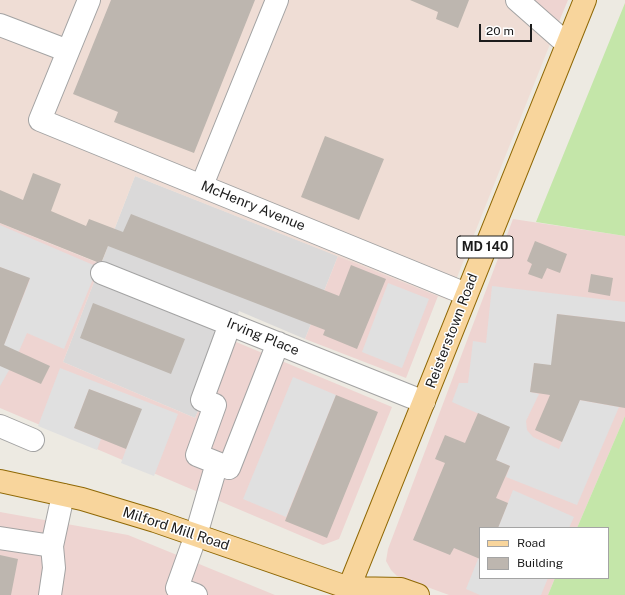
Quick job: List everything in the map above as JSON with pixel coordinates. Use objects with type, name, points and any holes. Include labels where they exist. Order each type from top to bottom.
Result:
[{"type":"main road","name":"Reisterstown Road","points":[[351,593],[466,294],[585,0]]},
{"type":"main road","name":"Milford Mill Road","points":[[0,481],[64,495],[155,520],[351,593],[401,589],[418,595]]},
{"type":"street","points":[[0,25],[68,52],[89,0]]},
{"type":"street","points":[[202,185],[277,0]]},
{"type":"street","points":[[517,0],[567,44]]},
{"type":"street","name":"McHenry Avenue","points":[[68,52],[40,120],[466,294]]},
{"type":"street","name":"Irving Place","points":[[102,273],[424,402]]},
{"type":"street","points":[[230,324],[202,400],[215,405],[197,455],[229,468],[278,343]]},
{"type":"street","points":[[0,426],[33,440]]},
{"type":"street","points":[[196,595],[177,588],[196,535],[217,463]]},
{"type":"street","points":[[50,595],[54,568],[52,546],[64,495]]},
{"type":"street","points":[[0,538],[52,546]]},
{"type":"shaded area","points":[[0,0],[534,0],[558,24],[448,300],[135,176],[101,264],[0,223]]},
{"type":"shaded area","points":[[534,0],[568,0],[558,24]]},
{"type":"shaded area","points":[[135,176],[338,256],[305,339],[239,311],[229,339],[195,418],[63,362]]},
{"type":"shaded area","points":[[513,219],[625,236],[625,416],[577,527],[479,527],[479,579],[555,579],[548,595],[449,595],[397,576],[391,570],[386,561],[388,549]]},
{"type":"shaded area","points":[[0,223],[101,264],[63,362],[195,418],[229,339],[392,407],[339,539],[323,545],[0,408]]},
{"type":"shaded area","points":[[0,225],[98,267],[64,349],[27,333],[16,358],[0,386],[0,355],[30,279],[0,267]]},
{"type":"shaded area","points":[[338,256],[438,296],[406,378],[305,339]]},
{"type":"shaded area","points":[[388,283],[429,299],[402,368],[362,352]]},
{"type":"shaded area","points":[[492,286],[625,302],[625,322],[557,314],[553,351],[625,377],[534,363],[530,392],[539,394],[526,421],[527,430],[533,437],[559,449],[579,400],[619,407],[577,505],[506,477],[510,466],[496,460],[509,427],[452,402],[459,383],[468,383],[473,341],[486,343]]},
{"type":"shaded area","points":[[60,368],[178,414],[154,476],[121,463],[141,409],[89,389],[74,428],[101,439],[97,450],[38,426]]},
{"type":"shaded area","points":[[293,377],[336,395],[286,517],[243,499]]},
{"type":"shaded area","points":[[513,490],[574,517],[569,527],[498,527]]},
{"type":"shaded area","points":[[0,512],[128,535],[275,595],[0,595]]},
{"type":"shaded area","points":[[479,556],[479,579],[548,579],[541,595],[480,595],[466,589]]},
{"type":"green space","points":[[625,3],[625,236],[536,222]]},
{"type":"green space","points":[[625,416],[625,595],[548,595],[555,579],[609,579],[609,527],[577,527]]},
{"type":"building","points":[[111,0],[255,0],[194,153],[114,122],[118,112],[73,94]]},
{"type":"building","points":[[410,0],[469,0],[458,28],[436,19],[438,12]]},
{"type":"building","points":[[325,136],[384,159],[359,220],[301,197]]},
{"type":"building","points":[[33,173],[61,184],[51,211],[86,226],[89,219],[123,232],[131,214],[339,296],[351,265],[386,279],[357,349],[323,335],[325,330],[108,246],[102,261],[97,262],[0,223],[0,190],[23,200]]},
{"type":"building","points":[[535,241],[567,254],[560,273],[547,268],[542,279],[528,274],[532,264],[527,261]]},
{"type":"building","points":[[0,267],[30,278],[4,345],[50,366],[41,384],[0,366]]},
{"type":"building","points":[[591,274],[613,278],[610,296],[588,292]]},
{"type":"building","points":[[93,303],[185,339],[171,374],[80,338]]},
{"type":"building","points":[[557,314],[625,322],[625,408],[580,400],[562,442],[535,430],[550,395],[530,392],[534,363],[551,365]]},
{"type":"building","points":[[89,389],[142,409],[126,449],[74,428]]},
{"type":"building","points":[[336,395],[378,412],[327,538],[285,521]]},
{"type":"building","points":[[478,413],[510,427],[496,460],[510,466],[496,498],[508,503],[498,527],[479,527],[479,559],[454,548],[450,555],[413,540],[445,463],[435,459],[445,435],[465,443]]},
{"type":"building","points":[[0,555],[18,559],[11,595],[0,595]]}]
